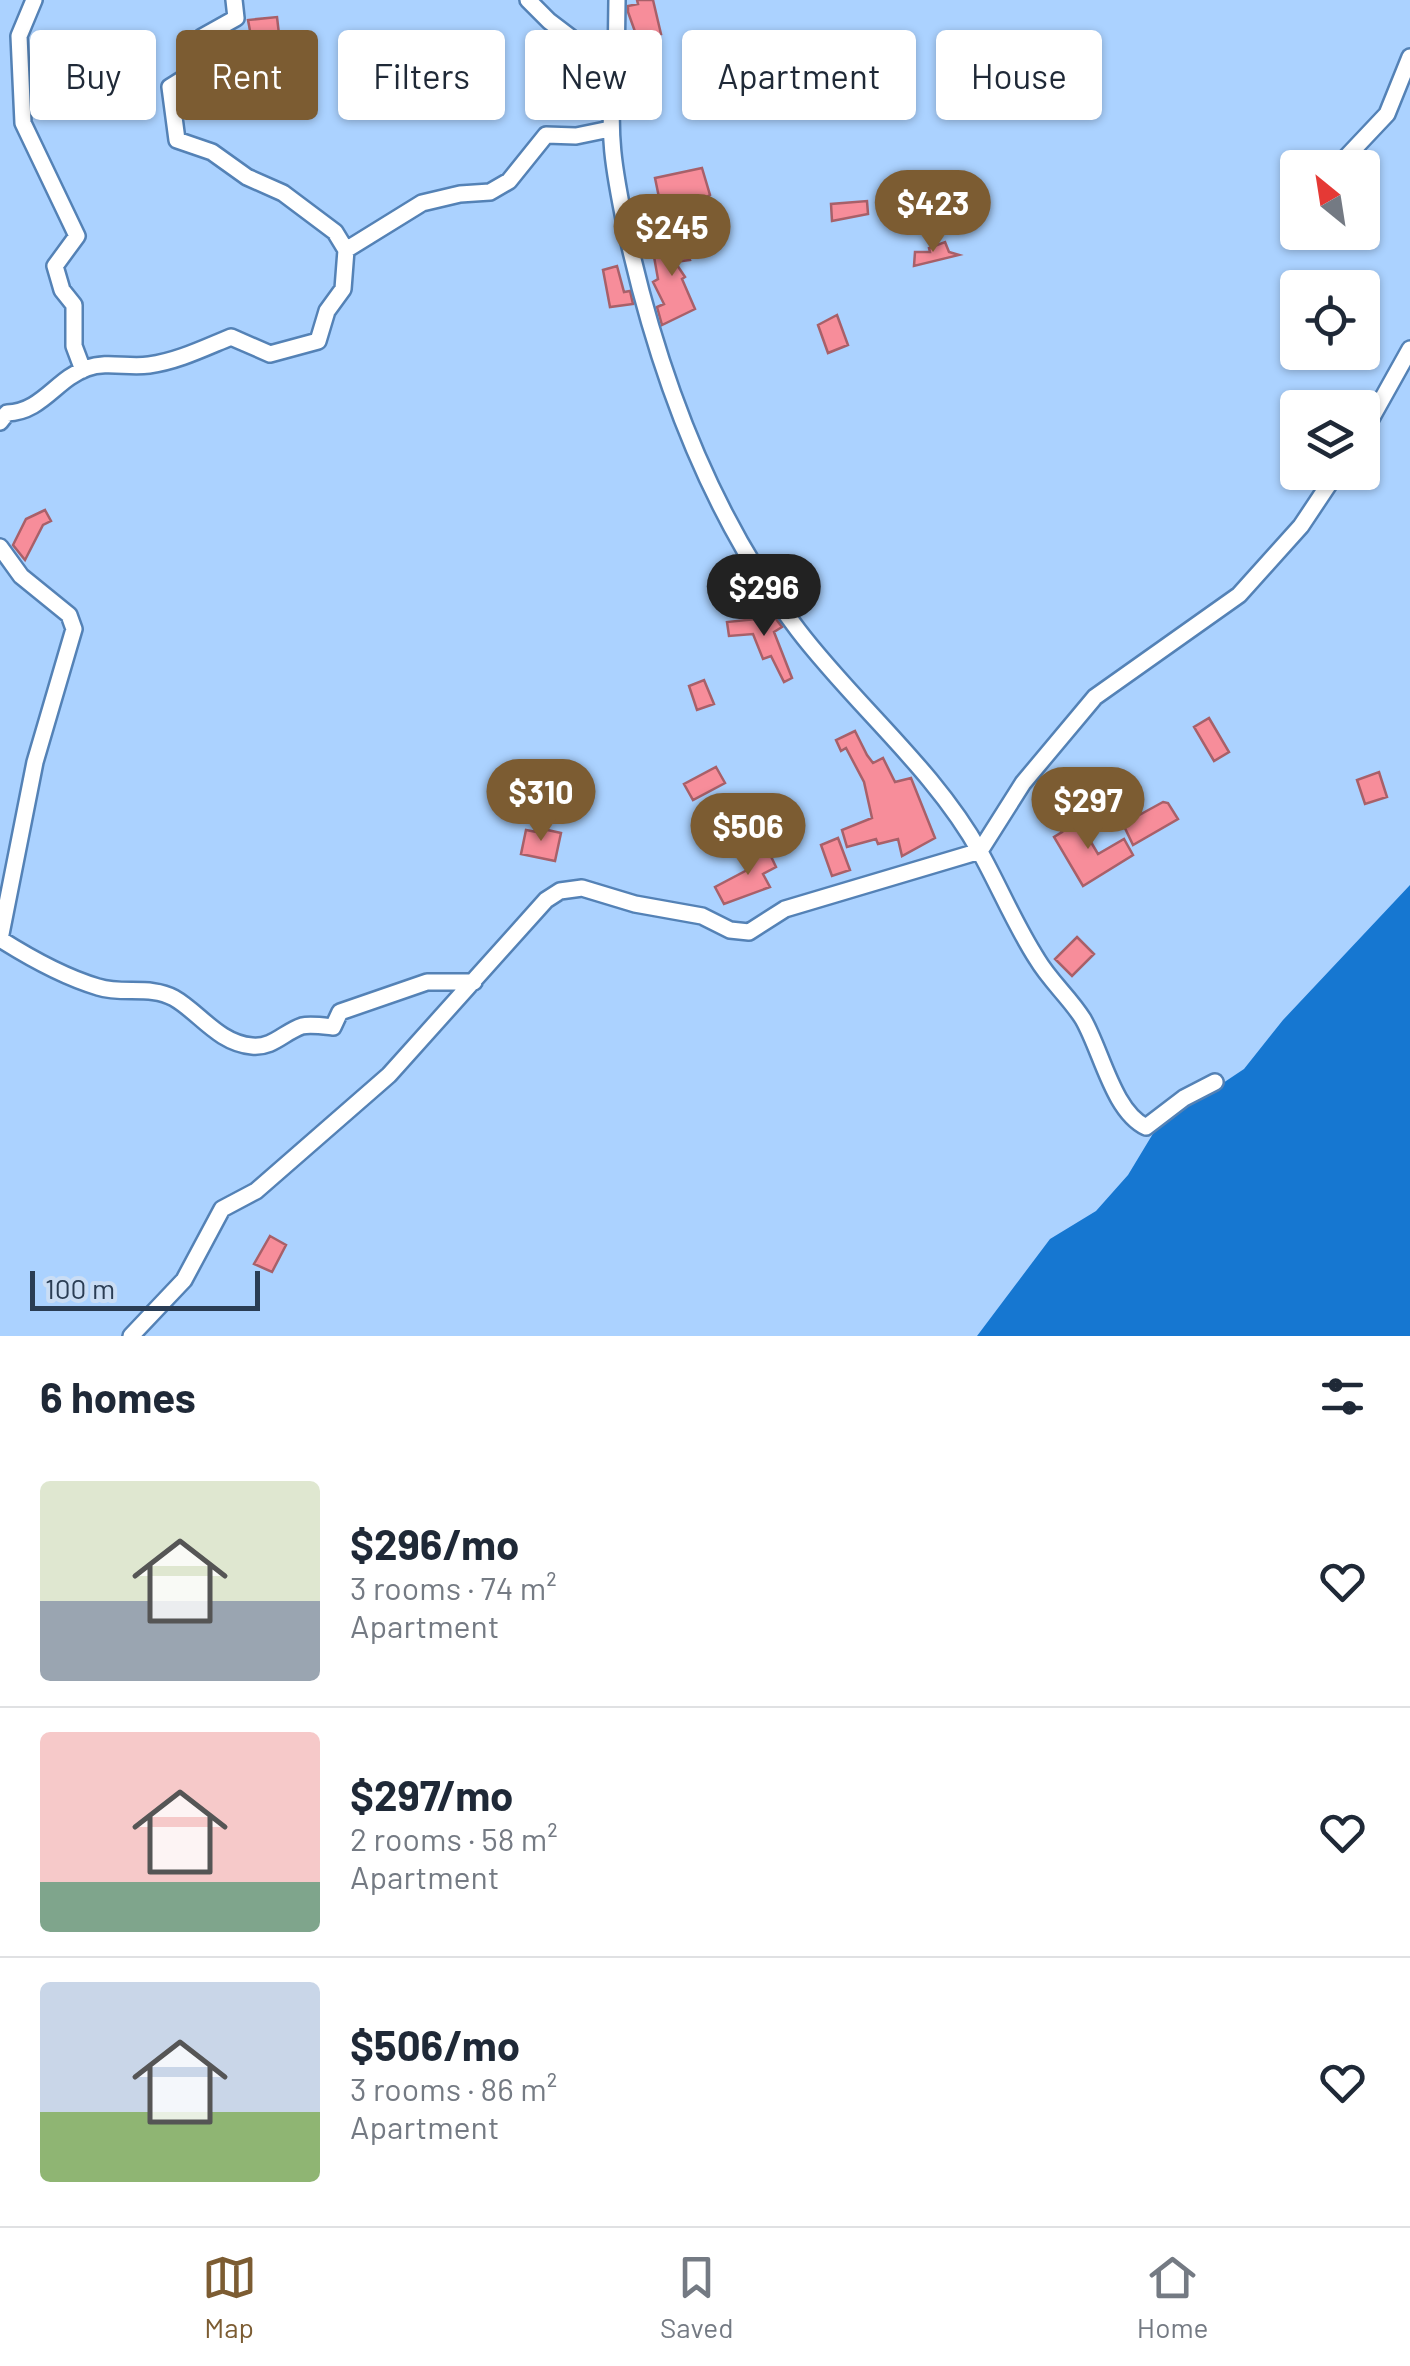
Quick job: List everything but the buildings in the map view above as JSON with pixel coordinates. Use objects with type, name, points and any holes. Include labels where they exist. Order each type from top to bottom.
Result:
[{"type":"street","points":[[34,0],[19,36],[24,123],[77,236],[55,266],[62,290],[74,305],[74,346],[82,370]]},
{"type":"street","points":[[0,422],[7,413],[25,412],[82,370],[100,364],[146,366],[186,356],[231,337],[270,354],[318,341],[326,311],[343,289],[346,250],[335,232],[282,193],[247,178],[212,152],[177,140],[170,88],[194,72],[188,57],[202,38],[236,18],[234,0]]},
{"type":"street","points":[[528,0],[560,30]]},
{"type":"street","points":[[617,30],[618,0]]},
{"type":"street","points":[[1353,150],[1387,114],[1410,57]]},
{"type":"street","points":[[609,120],[618,190],[638,283],[686,434],[717,496],[797,629],[938,794],[980,851],[1000,896],[1039,963],[1080,1014],[1102,1055],[1114,1092],[1132,1120],[1146,1127],[1184,1098],[1215,1082]]},
{"type":"street","points":[[346,250],[422,203],[490,192],[508,181],[546,135],[576,136],[610,129]]},
{"type":"street","points":[[1380,403],[1410,349]]},
{"type":"street","points":[[132,1336],[184,1280],[222,1209],[256,1191],[389,1074],[511,937],[560,891],[582,888],[635,904],[702,916],[730,930],[748,932],[785,910],[980,851],[1022,783],[1095,697],[1239,595],[1302,526],[1326,490]]},
{"type":"street","points":[[0,548],[21,576],[69,616],[74,629],[35,762],[0,940],[101,988],[153,990],[176,999],[229,1039],[251,1046],[269,1045],[303,1026],[333,1027],[340,1012],[427,982],[474,982]]},
{"type":"water","points":[[1410,885],[1410,1336],[977,1336],[1050,1239],[1096,1211],[1128,1175],[1157,1127],[1244,1069],[1283,1020]]}]
